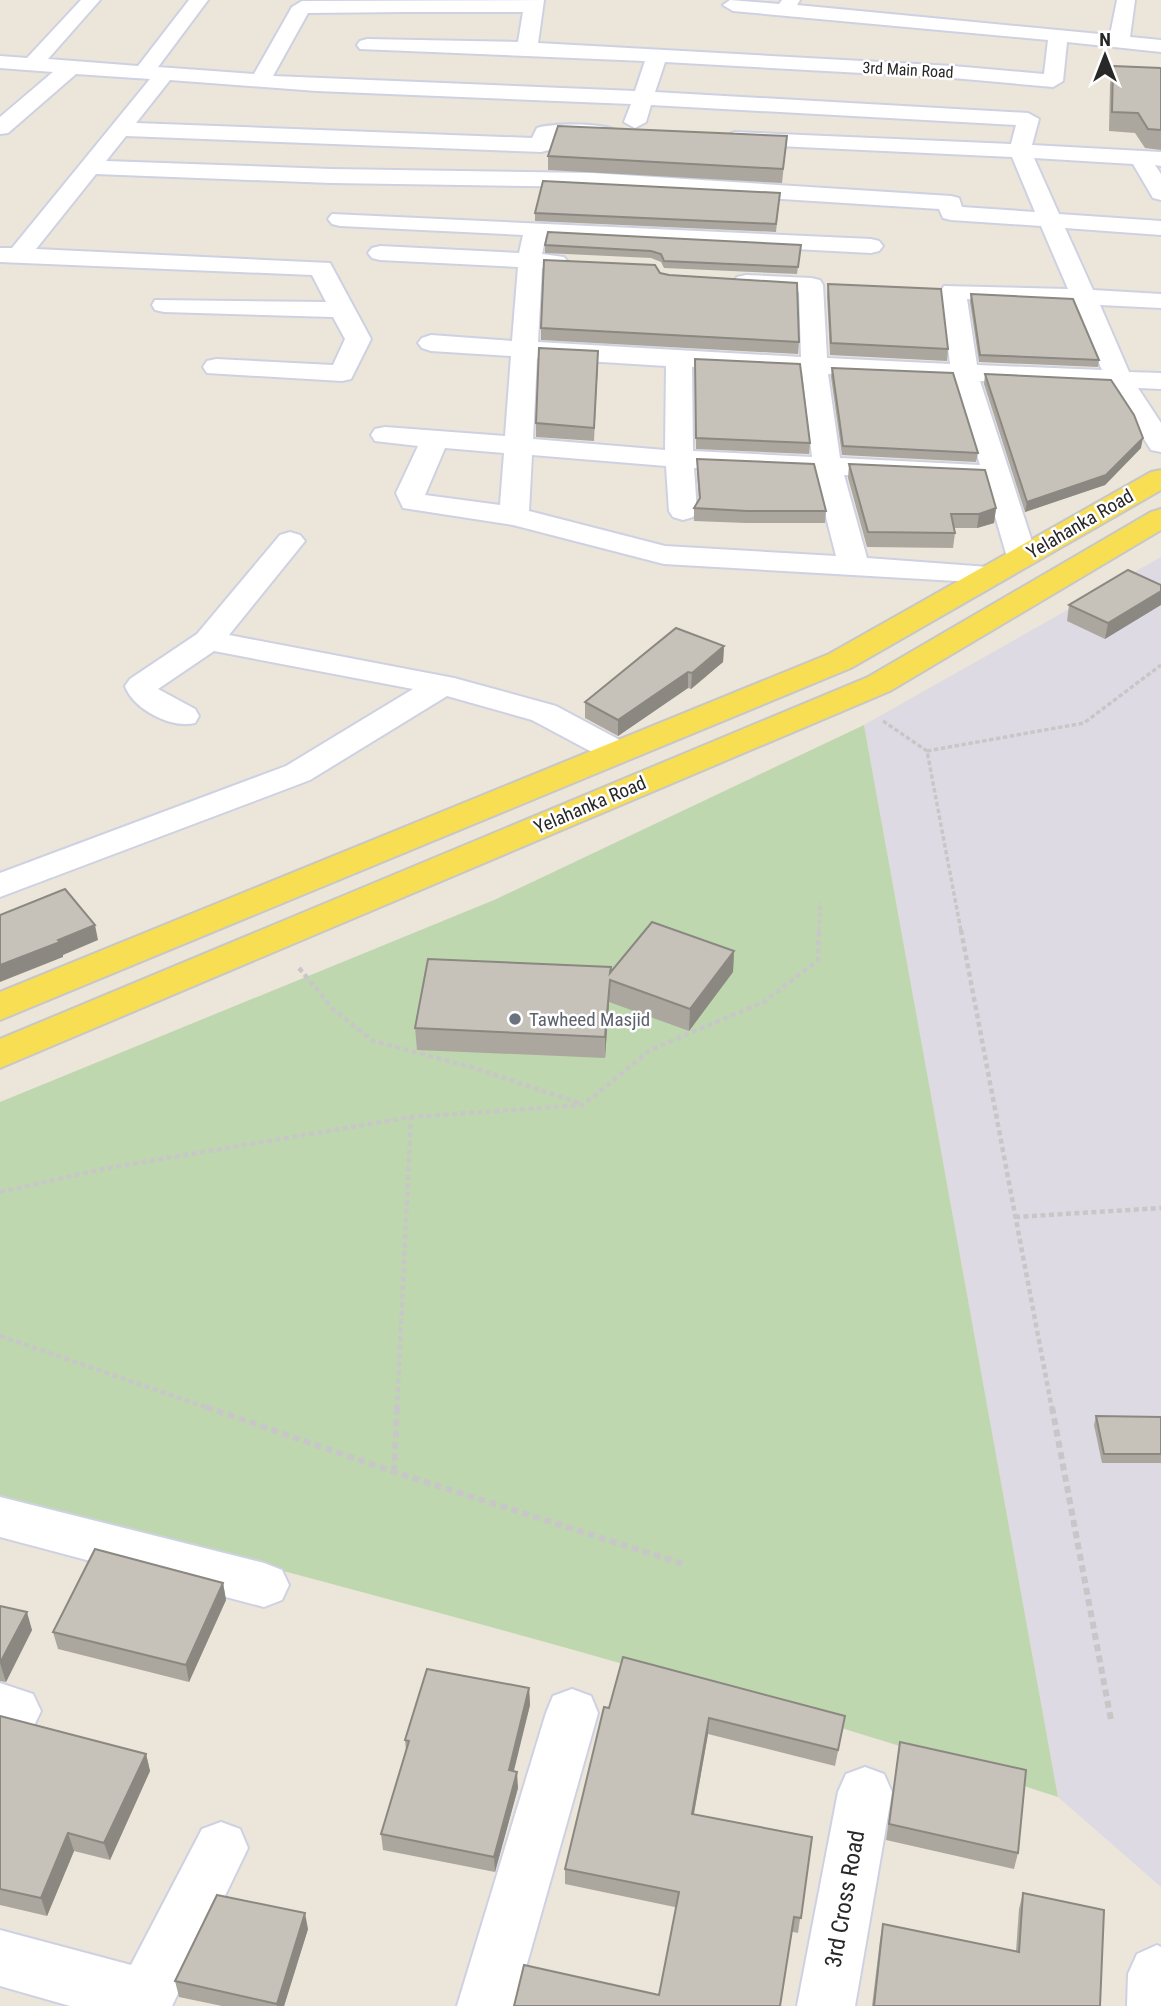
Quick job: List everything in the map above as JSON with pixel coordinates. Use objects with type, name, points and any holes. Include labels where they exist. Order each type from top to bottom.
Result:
[{"type":"main road","name":"Yelahanka Road","points":[[0,1007],[840,661],[1161,478]]},
{"type":"main road","name":"Yelahanka Road","points":[[0,1054],[879,684],[1161,519]]},
{"type":"street","points":[[32,65],[91,0]]},
{"type":"street","points":[[9,256],[118,129],[200,0]]},
{"type":"street","points":[[1119,42],[1126,0]]},
{"type":"street","points":[[260,81],[302,8],[407,3],[534,3],[527,48]]},
{"type":"street","points":[[733,5],[788,5],[1161,46]]},
{"type":"street","points":[[995,29],[1007,10]]},
{"type":"street","points":[[1058,35],[1053,81],[1028,119],[1020,151],[1119,379],[1161,444]]},
{"type":"street","name":"3rd Main Road","points":[[367,45],[527,48],[953,72],[1053,81]]},
{"type":"street","points":[[118,129],[541,145],[545,133],[550,131],[638,134],[641,99],[657,56]]},
{"type":"street","points":[[0,62],[260,81],[1028,119]]},
{"type":"street","points":[[0,128],[69,68]]},
{"type":"street","points":[[715,138],[1150,158],[1161,193]]},
{"type":"street","points":[[88,167],[605,181],[951,203],[951,212],[1161,228]]},
{"type":"street","points":[[340,219],[871,246]]},
{"type":"street","points":[[514,516],[524,347],[536,230]]},
{"type":"street","points":[[813,243],[811,285],[814,365],[827,465],[854,566]]},
{"type":"street","points":[[380,253],[584,264]]},
{"type":"street","points":[[9,256],[321,268],[358,339],[342,373],[216,367]]},
{"type":"street","points":[[721,280],[837,286]]},
{"type":"street","points":[[927,290],[1161,301]]},
{"type":"street","points":[[953,291],[965,374],[1022,557]]},
{"type":"street","points":[[164,305],[342,310]]},
{"type":"street","points":[[431,343],[965,374],[1161,381]]},
{"type":"street","points":[[679,359],[679,459],[683,511]]},
{"type":"street","points":[[385,435],[679,459],[997,474]]},
{"type":"street","points":[[435,439],[410,493],[413,502],[431,507],[514,516],[664,555],[991,573]]},
{"type":"street","points":[[183,716],[144,694],[141,685],[208,641],[290,541]]},
{"type":"street","points":[[208,641],[443,685],[544,713],[617,752]]},
{"type":"street","points":[[0,886],[299,773],[443,685]]},
{"type":"street","points":[[0,1517],[264,1586]]},
{"type":"street","points":[[486,2006],[572,1713]]},
{"type":"street","name":"3rd Cross Road","points":[[826,2006],[865,1792]]},
{"type":"street","points":[[0,1958],[143,2002],[221,1848]]},
{"type":"path","points":[[848,697],[927,751],[1084,723],[1161,665]]},
{"type":"path","points":[[927,751],[1111,1720]]},
{"type":"path","points":[[0,1192],[108,1168],[411,1117],[583,1105],[650,1050],[764,1002],[818,960],[820,902]]},
{"type":"path","points":[[274,939],[333,1009],[373,1041],[471,1067],[583,1105]]},
{"type":"path","points":[[394,1472],[411,1117]]},
{"type":"path","points":[[1015,1217],[1161,1208]]},
{"type":"path","points":[[0,1336],[394,1472],[683,1564]]},
{"type":"shaded area","points":[[1161,557],[1161,1887],[1058,1797],[864,725]]},
{"type":"green space","points":[[864,725],[1058,1797],[796,1714],[531,1638],[0,1496],[0,1102],[494,900]]},
{"type":"building","points":[[1113,66],[1161,68],[1161,130],[1148,129],[1138,113],[1112,112]]},
{"type":"building","points":[[558,126],[787,136],[783,169],[548,156]]},
{"type":"building","points":[[543,181],[780,193],[776,224],[535,213]]},
{"type":"building","points":[[548,232],[801,245],[798,267],[664,261],[661,254],[651,251],[545,245]]},
{"type":"building","points":[[544,260],[655,265],[660,273],[669,275],[797,283],[799,342],[541,328]]},
{"type":"building","points":[[828,284],[941,289],[948,349],[831,343]]},
{"type":"building","points":[[971,294],[1073,299],[1099,360],[980,355]]},
{"type":"building","points":[[539,348],[598,351],[594,428],[536,423]]},
{"type":"building","points":[[695,359],[800,364],[810,443],[696,438]]},
{"type":"building","points":[[832,368],[953,373],[978,453],[843,446]]},
{"type":"building","points":[[985,374],[1111,380],[1134,415],[1143,438],[1106,475],[1027,502]]},
{"type":"building","points":[[697,459],[814,464],[826,511],[694,508],[700,498]]},
{"type":"building","points":[[849,464],[985,470],[996,508],[979,514],[951,514],[955,533],[868,532]]},
{"type":"building","points":[[1128,570],[1161,585],[1161,591],[1108,623],[1069,605]]},
{"type":"building","points":[[676,628],[724,646],[692,673],[688,672],[618,720],[585,702]]},
{"type":"building","points":[[65,889],[95,925],[0,965],[0,915]]},
{"type":"building","points":[[652,922],[734,951],[690,1009],[610,980],[605,1037],[415,1028],[428,959],[611,967],[610,973]]},
{"type":"building","points":[[1096,1416],[1161,1417],[1161,1454],[1104,1454]]},
{"type":"building","points":[[95,1549],[223,1583],[186,1665],[53,1632]]},
{"type":"building","points":[[0,1606],[27,1612],[0,1663]]},
{"type":"building","points":[[623,1657],[845,1716],[838,1750],[709,1718],[692,1814],[812,1837],[801,1918],[794,1917],[780,2006],[514,2006],[524,1965],[659,1995],[679,1892],[565,1869],[604,1707],[609,1708]]},
{"type":"building","points":[[427,1669],[529,1688],[509,1770],[517,1772],[494,1857],[381,1834],[409,1741],[405,1740]]},
{"type":"building","points":[[0,1716],[146,1754],[104,1843],[68,1833],[41,1898],[0,1889]]},
{"type":"building","points":[[900,1742],[1026,1770],[1018,1853],[889,1824]]},
{"type":"building","points":[[1023,1893],[1104,1910],[1100,2006],[874,2006],[883,1924],[1019,1952]]},
{"type":"building","points":[[217,1895],[305,1913],[277,2004],[175,1981]]},
{"type":"place","name":"Tawheed Masjid","points":[[515,1019]]}]
